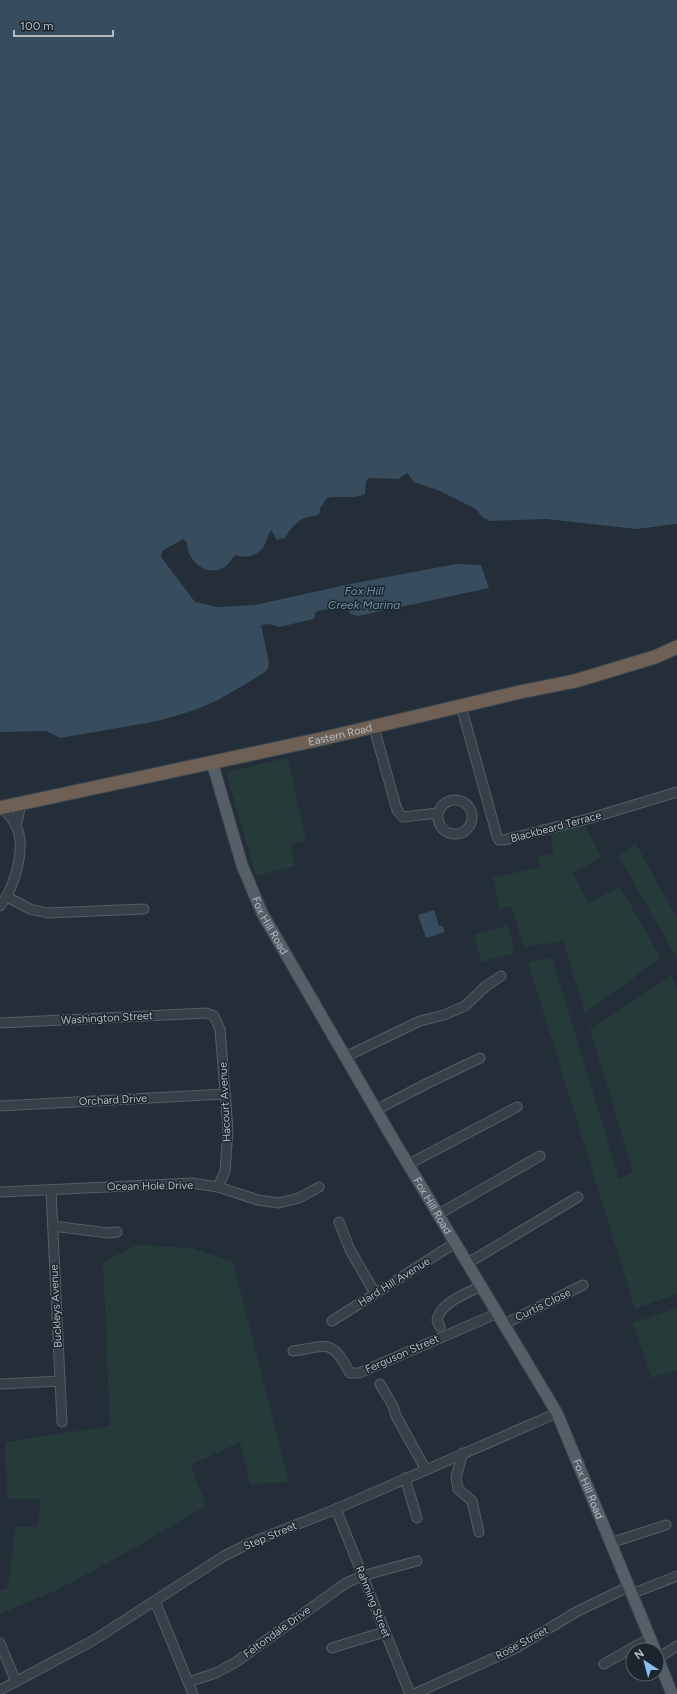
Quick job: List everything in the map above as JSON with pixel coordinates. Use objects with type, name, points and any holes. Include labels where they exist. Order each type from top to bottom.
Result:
[{"type":"highway","name":"Eastern Road","points":[[1,808],[21,805],[212,762],[374,728],[616,670],[655,657],[677,647]]},
{"type":"main road","name":"Fox Hill Road","points":[[212,762],[242,864],[262,913],[376,1110],[557,1414],[652,1642]]},
{"type":"main road","name":"Fox Hill Road","points":[[665,1675],[672,1694]]},
{"type":"street","name":"Blackbeard Terrace","points":[[461,706],[499,840],[591,818],[677,792]]},
{"type":"street","points":[[374,728],[397,810],[400,815],[403,817],[438,813]]},
{"type":"street","points":[[455,800],[466,803],[472,813],[471,824],[468,829],[463,832],[452,834],[442,829],[439,824],[438,813],[444,803],[455,800]]},
{"type":"street","points":[[0,906],[7,897],[17,871],[19,852],[16,826],[21,805]]},
{"type":"street","points":[[472,813],[489,806]]},
{"type":"street","points":[[1,808],[16,826]]},
{"type":"street","points":[[7,897],[30,909],[47,912],[144,909]]},
{"type":"street","points":[[345,1057],[420,1020],[444,1015],[465,1006],[486,986],[501,976]]},
{"type":"street","name":"Washington Street","points":[[0,1023],[206,1013],[214,1016]]},
{"type":"street","name":"Hacourt Avenue","points":[[214,1016],[220,1029],[228,1130],[225,1171],[218,1187]]},
{"type":"street","points":[[376,1110],[480,1058]]},
{"type":"street","name":"Orchard Drive","points":[[0,1106],[225,1094]]},
{"type":"street","points":[[409,1164],[517,1107]]},
{"type":"street","points":[[439,1214],[540,1156]]},
{"type":"street","name":"Ocean Hole Drive","points":[[0,1192],[173,1183],[218,1187],[252,1198],[278,1203],[299,1198],[319,1187]]},
{"type":"street","name":"Buckleys Avenue","points":[[51,1190],[62,1422]]},
{"type":"street","points":[[468,1263],[578,1197]]},
{"type":"street","points":[[339,1222],[350,1250],[375,1293]]},
{"type":"street","points":[[53,1226],[108,1233],[117,1232]]},
{"type":"street","name":"Hard Hill Avenue","points":[[332,1321],[455,1242]]},
{"type":"street","name":"Curtis Close","points":[[504,1324],[583,1285]]},
{"type":"street","points":[[440,1327],[437,1320],[440,1310],[482,1286]]},
{"type":"street","name":"Ferguson Street","points":[[293,1351],[325,1346],[332,1348],[340,1354],[350,1373],[359,1373],[498,1313]]},
{"type":"street","points":[[0,1384],[60,1381]]},
{"type":"street","points":[[380,1384],[426,1470]]},
{"type":"street","name":"Step Street","points":[[0,1690],[94,1640],[230,1553],[250,1543],[336,1509],[463,1453],[557,1414]]},
{"type":"street","points":[[463,1453],[456,1477],[458,1489],[472,1501],[479,1532]]},
{"type":"street","points":[[406,1478],[417,1518]]},
{"type":"street","name":"Rahming Street","points":[[336,1509],[410,1694]]},
{"type":"street","points":[[610,1543],[666,1525]]},
{"type":"street","name":"Feltondale Drive","points":[[189,1690],[236,1662],[333,1591],[362,1576],[417,1561]]},
{"type":"street","name":"Rose Street","points":[[414,1694],[516,1648],[578,1611],[629,1590],[677,1576]]},
{"type":"street","points":[[155,1601],[189,1690]]},
{"type":"street","points":[[332,1648],[384,1632]]},
{"type":"street","points":[[604,1664],[650,1638]]},
{"type":"street","points":[[0,1643],[16,1682]]},
{"type":"street","points":[[665,1651],[677,1646]]},
{"type":"green space","points":[[288,758],[306,841],[291,844],[295,866],[256,876],[226,772]]},
{"type":"green space","points":[[583,823],[602,857],[573,873],[588,903],[620,887],[661,958],[585,1013],[563,941],[524,947],[511,906],[499,908],[493,878],[541,867],[538,857],[554,852],[550,833]]},
{"type":"green space","points":[[636,844],[677,918],[677,958],[618,855]]},
{"type":"green space","points":[[508,925],[515,953],[481,962],[474,935]]},
{"type":"green space","points":[[552,957],[619,1179],[633,1172],[590,1029],[671,976],[677,987],[677,1294],[635,1309],[528,962]]},
{"type":"green space","points":[[137,1245],[193,1248],[233,1262],[289,1482],[250,1484],[240,1442],[191,1465],[206,1506],[124,1554],[57,1590],[0,1614],[0,1591],[8,1588],[15,1527],[38,1527],[40,1499],[7,1499],[5,1442],[110,1426],[103,1262]]},
{"type":"green space","points":[[677,1308],[677,1370],[651,1378],[633,1323]]},
{"type":"water","name":"Fox Hill Creek Marina","points":[[0,0],[677,0],[677,524],[636,529],[546,519],[490,521],[482,517],[476,509],[440,491],[414,482],[407,473],[398,479],[369,478],[366,481],[365,494],[356,497],[327,498],[320,508],[320,513],[316,516],[311,516],[298,522],[285,538],[277,540],[271,530],[265,544],[256,554],[244,557],[235,555],[223,568],[210,570],[198,565],[193,561],[187,542],[183,539],[162,551],[161,557],[195,602],[218,607],[255,605],[350,584],[456,564],[481,565],[489,588],[358,616],[350,614],[347,605],[318,611],[315,613],[314,619],[279,627],[270,624],[261,625],[269,663],[268,668],[264,673],[218,700],[195,710],[158,721],[60,738],[46,731],[0,732]]},
{"type":"water","points":[[434,910],[439,926],[443,926],[445,932],[426,938],[418,915]]}]
